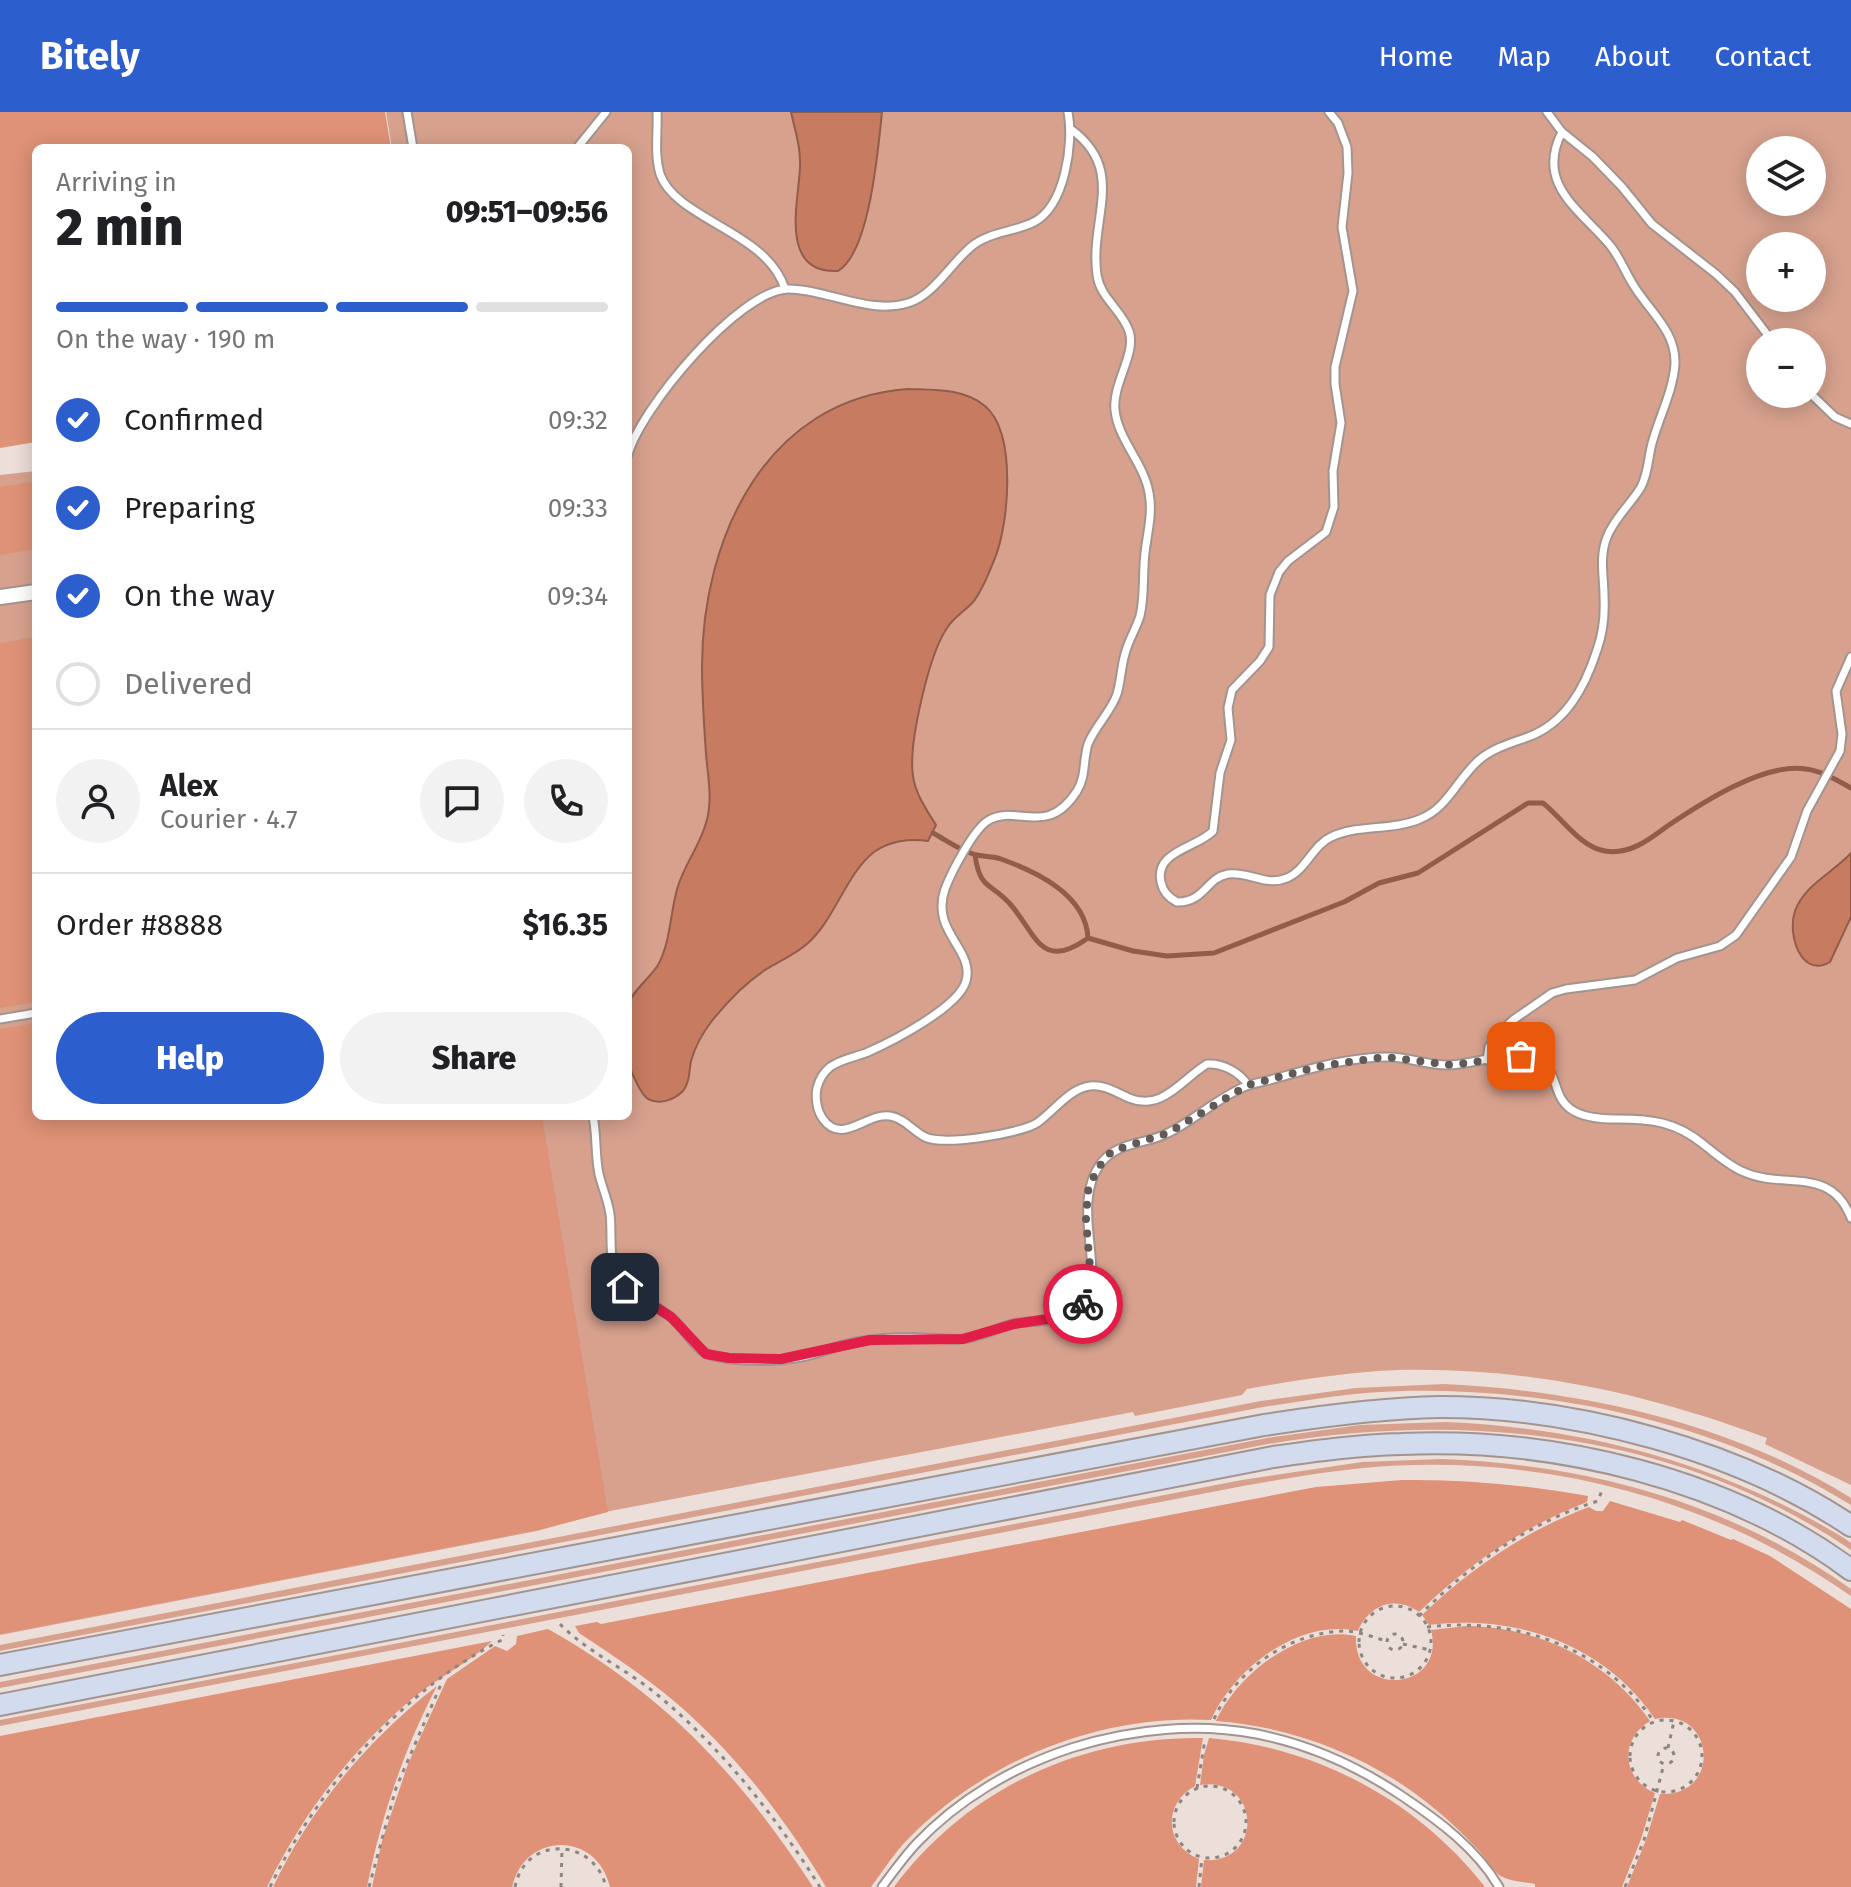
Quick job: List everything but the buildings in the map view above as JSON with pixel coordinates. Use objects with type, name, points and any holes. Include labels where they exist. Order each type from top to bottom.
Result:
[{"type":"street","points":[[0,597],[32,593]]},
{"type":"street","points":[[0,1665],[1264,1425],[1400,1408],[1443,1407],[1529,1413],[1655,1439],[1695,1450],[1769,1480],[1851,1526]]},
{"type":"street","points":[[0,1705],[1273,1457],[1374,1445],[1482,1445],[1607,1462],[1737,1506],[1812,1542],[1851,1570]]},
{"type":"lane","points":[[407,112],[412,144]]},
{"type":"lane","points":[[580,144],[606,112]]},
{"type":"lane","points":[[657,112],[658,163],[669,190],[752,247],[773,267],[785,289]]},
{"type":"lane","points":[[632,435],[712,337],[752,301],[785,289],[879,305],[901,304],[915,300],[976,243],[1035,222],[1049,210],[1060,187],[1072,130],[1068,112]]},
{"type":"lane","points":[[1329,112],[1338,123],[1347,147],[1348,173],[1342,227],[1353,291],[1335,367],[1341,423],[1333,471],[1332,519],[1326,532],[1288,561],[1274,581],[1270,595],[1269,647],[1260,661],[1237,683],[1230,696],[1231,740],[1220,773],[1214,826],[1208,836],[1176,853],[1161,867],[1160,880],[1165,892],[1177,902],[1193,900],[1215,880],[1229,874],[1266,881],[1284,879],[1299,870],[1330,837],[1397,826],[1428,816],[1449,798],[1480,758],[1549,727],[1565,713],[1593,662],[1601,635],[1604,594],[1602,559],[1607,538],[1644,480],[1652,442],[1671,384],[1675,357],[1667,331],[1634,287],[1613,249],[1563,195],[1554,159],[1562,132]]},
{"type":"lane","points":[[1547,112],[1562,132],[1608,173],[1652,224],[1735,292],[1762,328]]},
{"type":"lane","points":[[1072,130],[1088,143],[1101,167],[1097,278],[1105,297],[1126,324],[1131,336],[1114,407],[1118,424],[1144,476],[1150,498],[1143,597],[1138,621],[1123,659],[1116,697],[1091,737],[1082,781],[1075,794],[1064,806],[1038,818],[1000,816],[991,819],[981,827],[946,886],[942,904],[947,931],[967,965],[964,988],[951,1003],[887,1043],[825,1071],[817,1088],[817,1104],[822,1117],[831,1127],[845,1130],[874,1118],[890,1116],[934,1140],[1017,1132],[1087,1086],[1101,1087],[1137,1101],[1155,1100],[1172,1092],[1203,1066],[1211,1064],[1236,1073],[1248,1085]]},
{"type":"lane","points":[[1826,408],[1835,417],[1851,424]]},
{"type":"lane","points":[[1487,1060],[1491,1043],[1504,1027],[1552,993],[1630,981],[1677,958],[1714,948],[1731,939],[1746,923],[1763,893],[1791,857],[1807,811],[1840,751],[1843,738],[1836,691],[1851,657]]},
{"type":"lane","points":[[0,1019],[32,1014]]},
{"type":"lane","points":[[593,1120],[599,1172],[609,1207],[614,1268],[620,1280],[633,1294],[671,1317],[706,1354],[729,1358],[781,1359],[870,1340],[963,1339],[1014,1324],[1059,1318],[1075,1312],[1082,1306],[1089,1290],[1091,1268],[1086,1207],[1092,1179],[1104,1159],[1118,1148],[1168,1133],[1248,1085],[1366,1058],[1401,1057],[1434,1065],[1451,1065],[1532,1057],[1550,1072],[1561,1101],[1573,1112],[1593,1118],[1669,1123],[1690,1134],[1743,1172],[1829,1188],[1843,1200],[1851,1218]]},
{"type":"lane","points":[[882,1887],[934,1826],[977,1794],[1026,1766],[1111,1738],[1167,1728],[1255,1734],[1338,1761],[1380,1782],[1433,1818],[1456,1837],[1499,1887]]},
{"type":"path","points":[[1419,1616],[1454,1582],[1483,1560],[1541,1525],[1598,1501],[1602,1490]]},
{"type":"path","points":[[1403,1607],[1419,1616],[1427,1627],[1430,1650],[1414,1673],[1387,1677],[1364,1661],[1359,1644],[1360,1634],[1369,1618],[1384,1608],[1403,1607]]},
{"type":"path","points":[[560,1624],[650,1689],[703,1736],[750,1788],[820,1887]]},
{"type":"path","points":[[1427,1627],[1488,1625],[1517,1629],[1556,1641],[1609,1673],[1637,1699],[1654,1722]]},
{"type":"path","points":[[1197,1788],[1201,1754],[1210,1729],[1231,1691],[1252,1668],[1271,1655],[1308,1638],[1343,1631],[1386,1641]]},
{"type":"path","points":[[1396,1634],[1403,1644],[1401,1648],[1393,1650],[1386,1641],[1388,1636],[1396,1634]]},
{"type":"path","points":[[270,1887],[290,1848],[342,1774],[401,1712],[443,1678],[504,1639],[503,1635]]},
{"type":"path","points":[[1403,1644],[1430,1650]]},
{"type":"path","points":[[369,1887],[400,1776],[443,1678]]},
{"type":"path","points":[[1668,1748],[1674,1721]]},
{"type":"path","points":[[1674,1721],[1683,1724],[1697,1737],[1702,1755],[1701,1765],[1685,1787],[1676,1791],[1658,1791],[1641,1782],[1632,1766],[1630,1757],[1634,1739],[1654,1722],[1674,1721]]},
{"type":"path","points":[[1664,1764],[1660,1762],[1658,1754],[1660,1750],[1668,1748]]},
{"type":"path","points":[[1664,1764],[1674,1758],[1672,1750],[1668,1748]]},
{"type":"path","points":[[1625,1887],[1644,1840],[1664,1764]]},
{"type":"path","points":[[1208,1786],[1226,1790],[1239,1802],[1245,1820],[1242,1838],[1229,1852],[1221,1856],[1202,1857],[1186,1848],[1174,1824],[1178,1805],[1183,1798],[1197,1788],[1208,1786]]},
{"type":"path","points":[[561,1887],[562,1848]]},
{"type":"path","points":[[515,1887],[521,1870],[529,1861],[538,1854],[562,1848],[574,1850],[595,1863],[606,1887]]},
{"type":"path","points":[[1199,1887],[1202,1857]]},
{"type":"shaded area","points":[[0,112],[385,112],[390,144],[32,144],[32,443],[0,448]]},
{"type":"shaded area","points":[[386,112],[1851,112],[1851,1485],[1765,1444],[1767,1438],[1631,1396],[1540,1378],[1493,1373],[1398,1370],[1360,1373],[1247,1389],[1242,1395],[1135,1416],[1133,1412],[610,1511],[537,1531],[0,1635],[0,475],[32,471],[32,1120],[632,1120],[632,144],[391,144]]},
{"type":"shaded area","points":[[791,112],[882,112],[875,174],[865,222],[849,260],[838,271],[819,269],[807,261],[799,248],[796,215],[800,160]]},
{"type":"shaded area","points":[[908,389],[948,391],[968,396],[985,406],[995,419],[1006,457],[1004,523],[995,558],[977,597],[950,624],[940,641],[917,722],[912,762],[914,782],[936,825],[928,841],[893,843],[880,848],[864,861],[826,922],[808,943],[750,981],[711,1022],[695,1051],[683,1091],[667,1101],[653,1101],[642,1093],[632,1073],[632,997],[655,970],[662,956],[678,886],[708,815],[702,667],[705,618],[714,571],[730,525],[752,483],[780,447],[816,419],[858,399]]},
{"type":"shaded area","points":[[32,482],[32,550],[0,555],[0,487]]},
{"type":"shaded area","points":[[32,638],[32,1003],[0,1008],[0,643]]},
{"type":"shaded area","points":[[1851,853],[1851,917],[1830,962],[1820,966],[1811,964],[1804,959],[1795,942],[1795,911],[1805,893]]},
{"type":"shaded area","points":[[32,1024],[32,1120],[543,1120],[608,1512],[537,1530],[0,1634],[0,1029]]},
{"type":"shaded area","points":[[1445,1384],[1551,1394],[1603,1403],[1707,1431],[1805,1472],[1851,1498],[1851,1505],[1800,1476],[1747,1452],[1635,1416],[1519,1396],[1460,1392],[1367,1393],[1263,1407],[0,1651],[0,1645],[1261,1401],[1356,1388]]},
{"type":"shaded area","points":[[1446,1422],[1551,1432],[1652,1454],[1702,1470],[1798,1512],[1851,1543],[1851,1550],[1785,1510],[1716,1479],[1644,1456],[1570,1440],[1495,1432],[1420,1430],[1344,1434],[1268,1444],[0,1688],[0,1682],[1267,1438],[1360,1425]]},
{"type":"shaded area","points":[[1442,1459],[1551,1470],[1657,1494],[1757,1533],[1851,1589],[1851,1596],[1796,1561],[1739,1532],[1680,1507],[1619,1488],[1556,1475],[1492,1467],[1428,1465],[1363,1468],[1243,1486],[0,1726],[0,1720],[1242,1480],[1362,1462]]},
{"type":"shaded area","points":[[1402,1480],[1495,1484],[1588,1496],[1587,1502],[1497,1548],[1419,1612],[1401,1604],[1384,1605],[1369,1615],[1358,1631],[1335,1629],[1313,1632],[1291,1640],[1252,1666],[1235,1683],[1211,1720],[1169,1720],[1087,1734],[1009,1765],[940,1810],[904,1844],[871,1887],[826,1887],[794,1836],[718,1742],[674,1701],[579,1633],[575,1626],[601,1624],[1316,1487]]},
{"type":"shaded area","points":[[1610,1501],[1680,1522],[1682,1520],[1733,1539],[1770,1556],[1851,1609],[1851,1887],[1627,1887],[1660,1794],[1680,1791],[1694,1782],[1702,1768],[1704,1753],[1700,1738],[1690,1726],[1675,1719],[1655,1719],[1611,1671],[1584,1653],[1556,1640],[1494,1624],[1429,1625],[1422,1615],[1479,1567],[1521,1539],[1589,1507],[1603,1511]]},
{"type":"shaded area","points":[[1467,1626],[1520,1633],[1570,1651],[1614,1681],[1650,1721],[1633,1738],[1628,1758],[1636,1778],[1655,1793],[1622,1887],[1535,1887],[1535,1884],[1502,1877],[1447,1819],[1411,1791],[1360,1760],[1275,1730],[1216,1721],[1226,1703],[1256,1670],[1274,1656],[1314,1637],[1335,1634],[1356,1636],[1359,1657],[1369,1671],[1383,1678],[1398,1680],[1414,1676],[1426,1666],[1432,1650],[1431,1630]]},
{"type":"shaded area","points":[[548,1629],[628,1681],[697,1741],[757,1809],[813,1887],[610,1887],[603,1869],[591,1856],[577,1848],[561,1845],[545,1848],[531,1856],[519,1869],[512,1887],[372,1887],[382,1841],[408,1764],[447,1679],[495,1646],[507,1651],[516,1644],[517,1636]]},
{"type":"shaded area","points":[[492,1641],[413,1698],[369,1739],[312,1809],[267,1887],[0,1887],[0,1736]]},
{"type":"shaded area","points":[[437,1686],[395,1784],[367,1887],[273,1887],[305,1830],[343,1777],[387,1729]]},
{"type":"shaded area","points":[[1203,1738],[1195,1786],[1177,1803],[1172,1824],[1179,1845],[1199,1859],[1196,1887],[894,1887],[923,1852],[956,1822],[992,1796],[1030,1775],[1071,1758],[1114,1747],[1158,1740]]},
{"type":"shaded area","points":[[1209,1738],[1249,1743],[1288,1753],[1326,1766],[1362,1784],[1397,1804],[1429,1829],[1485,1887],[1201,1887],[1204,1860],[1224,1858],[1237,1849],[1245,1836],[1247,1821],[1244,1806],[1235,1793],[1220,1786],[1200,1785]]},
{"type":"waterway","points":[[933,833],[960,849],[998,858],[1044,878],[1079,909],[1088,938],[1133,951],[1167,956],[1214,953],[1344,902],[1379,883],[1418,873],[1528,803],[1543,803],[1587,844],[1614,852],[1638,845],[1714,797],[1771,772],[1812,770],[1851,788]]},
{"type":"waterway","points":[[975,855],[983,881],[1011,905],[1041,945],[1060,951],[1088,938]]},
{"type":"way so far","points":[[1083,1304],[1091,1280],[1086,1219],[1088,1191],[1097,1169],[1112,1151],[1168,1133],[1248,1085],[1321,1066],[1385,1057],[1451,1065],[1521,1056]]},
{"type":"route","points":[[625,1287],[671,1317],[706,1354],[761,1360],[795,1358],[870,1340],[971,1338],[1014,1324],[1067,1316],[1083,1304]]}]
